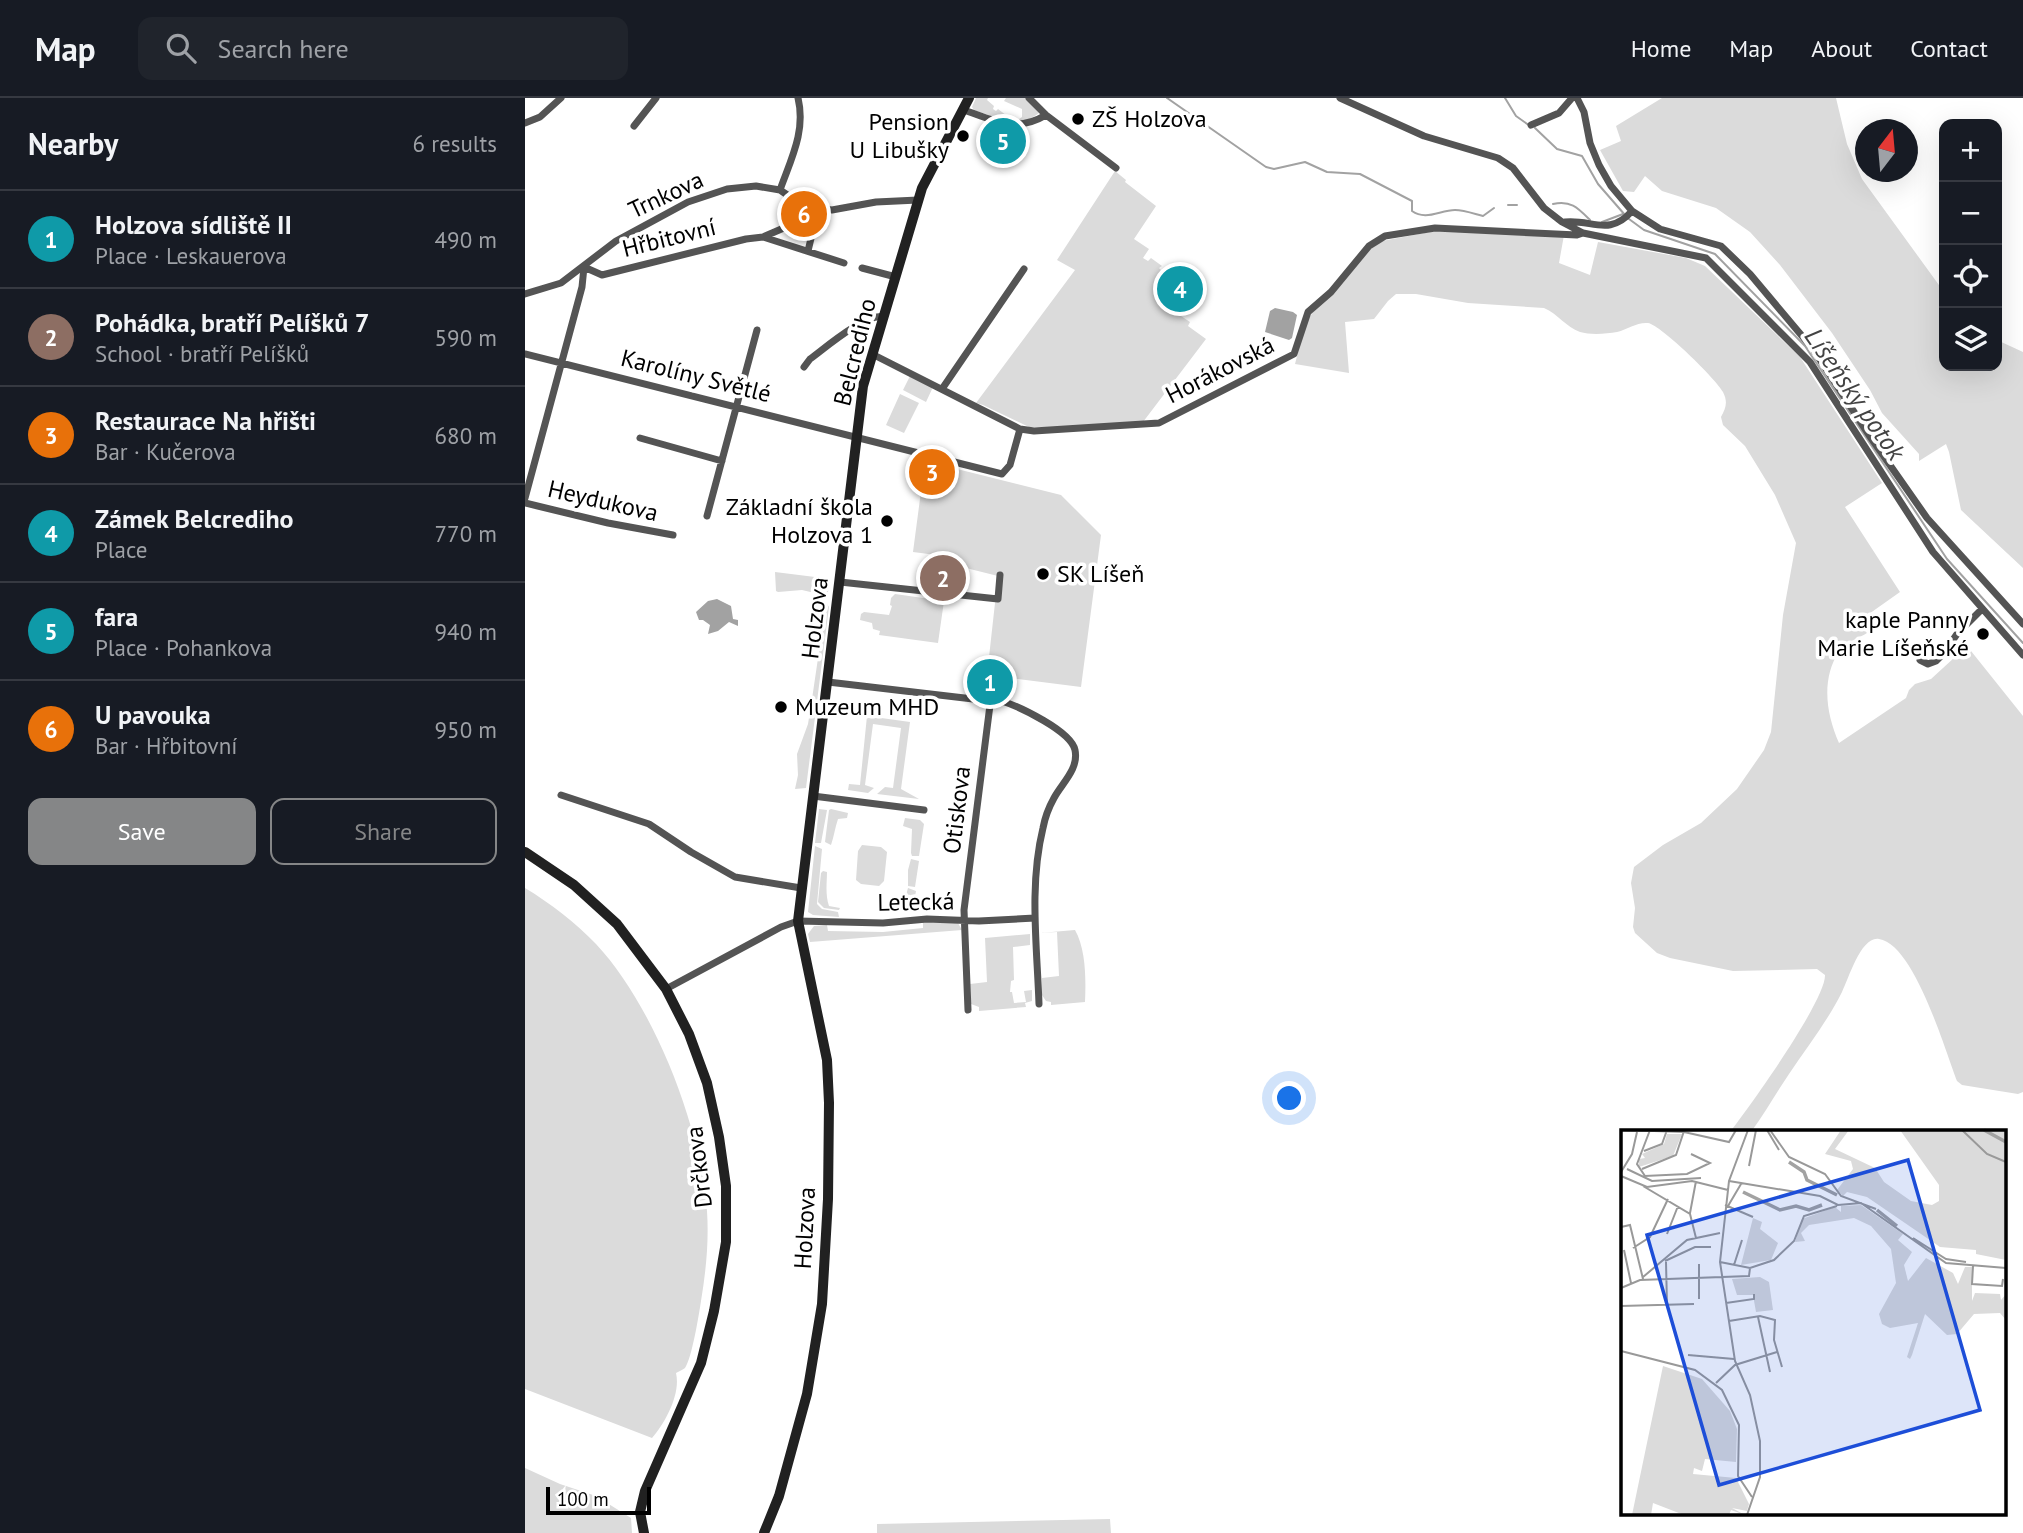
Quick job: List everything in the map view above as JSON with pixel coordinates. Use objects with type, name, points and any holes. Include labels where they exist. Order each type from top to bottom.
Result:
[{"type":"street","points":[[525,122],[540,117],[561,98]]},
{"type":"street","points":[[634,126],[656,98]]},
{"type":"street","points":[[780,190],[801,130],[798,98]]},
{"type":"street","name":"Belcrediho","points":[[859,436],[863,386],[918,200],[927,175],[969,98]]},
{"type":"street","points":[[1029,98],[1046,115],[1116,168]]},
{"type":"street","points":[[1340,98],[1424,136],[1498,158],[1513,168],[1545,208],[1562,222],[1583,233],[1706,258],[1761,301],[1813,349],[1922,522],[1933,552],[2023,655]]},
{"type":"street","points":[[1531,125],[1559,113],[1574,98],[1584,112],[1590,143],[1599,165],[1628,216],[1660,229],[1723,247],[1750,274],[1761,301],[1811,362],[1922,522],[2023,624]]},
{"type":"street","points":[[964,110],[1001,123],[1021,126],[1046,115]]},
{"type":"street","name":"Trnkova","points":[[525,294],[561,283],[617,240],[688,202],[727,189],[756,186],[780,190],[806,207]]},
{"type":"street","points":[[808,251],[813,230],[806,207],[832,210],[876,202],[918,200]]},
{"type":"street","name":"Hřbitovní","points":[[585,267],[602,275],[763,237],[786,227],[806,207]]},
{"type":"street","points":[[1562,222],[1603,226],[1628,216]]},
{"type":"street","name":"Horákovská","points":[[872,354],[1020,429],[1034,431],[1159,423],[1294,354],[1308,312],[1331,292],[1369,246],[1385,236],[1435,228],[1577,235],[1583,233]]},
{"type":"street","name":"Hřbitovní","points":[[763,237],[844,263]]},
{"type":"street","points":[[525,500],[585,267]]},
{"type":"street","name":"Belcrediho","points":[[862,268],[896,277]]},
{"type":"street","points":[[942,389],[1024,269]]},
{"type":"street","points":[[804,367],[810,359],[866,320],[878,315],[884,317]]},
{"type":"street","points":[[707,516],[757,330]]},
{"type":"street","name":"Karolíny Světlé","points":[[525,354],[1002,474],[1010,465],[1020,429]]},
{"type":"street","name":"Holzova","points":[[764,1533],[779,1496],[814,1361],[821,1304],[828,1199],[827,1060],[798,920],[859,436]]},
{"type":"street","points":[[640,438],[722,461]]},
{"type":"street","name":"Heydukova","points":[[525,500],[608,523],[673,535]]},
{"type":"street","points":[[840,582],[998,599],[1000,575]]},
{"type":"street","points":[[1920,660],[1928,664],[1936,661],[1957,634],[1982,609]]},
{"type":"street","points":[[828,682],[973,699],[990,705],[1000,701],[1069,738],[1076,752],[1074,768],[1052,801],[1041,834],[1036,877],[1039,1004]]},
{"type":"street","name":"Otiskova","points":[[968,1010],[965,920],[990,705]]},
{"type":"street","points":[[561,795],[649,824],[735,877],[801,888]]},
{"type":"street","points":[[813,796],[924,810]]},
{"type":"street","name":"Drčkova","points":[[525,852],[575,885],[617,924],[666,989],[689,1034],[707,1083],[719,1137],[726,1186],[726,1242],[714,1311],[701,1363],[645,1491],[641,1512],[644,1533]]},
{"type":"street","name":"Letecká","points":[[798,920],[883,923],[926,919],[1035,918]]},
{"type":"street","points":[[666,989],[798,920]]},
{"type":"shaded area","points":[[976,98],[988,98],[994,106],[993,109],[998,109],[1014,121],[974,110],[972,107]]},
{"type":"shaded area","points":[[1006,98],[1025,98],[1039,113],[1016,121],[1022,117],[1022,109],[1004,101]]},
{"type":"shaded area","points":[[1662,98],[1836,98],[1847,144],[1855,163],[1855,182],[1864,182],[1939,285],[1939,371],[2002,371],[2002,342],[2023,352],[2023,568],[1961,510],[1946,444],[1919,461],[1919,454],[1882,413],[1832,333],[1780,265],[1750,232],[1716,208],[1662,191],[1645,176],[1634,192],[1623,191],[1600,150],[1621,141],[1616,126]]},
{"type":"shaded area","points":[[1115,171],[1156,206],[1134,239],[1149,249],[1143,258],[1148,261],[1151,258],[1162,266],[1159,268],[1190,300],[1181,316],[1190,322],[1188,326],[1206,339],[1143,422],[1083,427],[1029,427],[976,403],[1075,270],[1057,260]]},
{"type":"shaded area","points":[[1435,231],[1564,235],[1559,263],[1590,275],[1598,242],[1686,258],[1705,266],[1800,357],[1882,483],[1845,507],[1900,592],[1859,621],[1867,633],[1841,648],[1833,662],[1827,697],[1839,743],[1906,698],[1915,684],[1931,679],[1967,646],[2023,716],[2023,1092],[2018,1094],[1962,1085],[1957,1081],[1916,978],[1892,945],[1879,939],[1867,944],[1861,951],[1830,1014],[1752,1130],[1731,1130],[1800,1029],[1822,988],[1825,975],[1817,969],[1733,971],[1657,953],[1635,933],[1631,883],[1634,867],[1663,845],[1701,823],[1737,789],[1764,750],[1771,732],[1783,615],[1796,543],[1775,495],[1745,446],[1723,425],[1721,417],[1726,402],[1723,392],[1688,354],[1648,323],[1617,332],[1588,334],[1575,330],[1544,308],[1468,303],[1416,294],[1396,294],[1374,319],[1345,322],[1349,373],[1295,364],[1306,321],[1368,251],[1382,241]]},
{"type":"shaded area","points":[[1275,308],[1297,315],[1292,338],[1289,340],[1265,332],[1270,311]]},
{"type":"shaded area","points":[[910,376],[933,387],[926,402],[903,390]]},
{"type":"shaded area","points":[[900,394],[919,403],[904,433],[886,425]]},
{"type":"shaded area","points":[[910,461],[923,463],[920,485],[907,483]]},
{"type":"shaded area","name":"SK Líšeň","points":[[925,461],[1061,495],[1101,535],[1081,687],[987,675],[998,576],[958,566],[959,558],[913,552]]},
{"type":"shaded area","points":[[775,572],[831,579],[827,596],[802,590],[778,592]]},
{"type":"shaded area","points":[[895,594],[944,601],[938,643],[879,635],[880,631],[873,629],[872,623],[860,620],[864,612],[889,615],[891,598]]},
{"type":"shaded area","points":[[717,599],[731,606],[733,619],[738,620],[738,626],[729,622],[718,631],[708,634],[710,625],[699,620],[696,612],[708,601]]},
{"type":"shaded area","points":[[826,602],[829,607],[806,788],[795,789],[798,775],[797,754],[808,724],[822,631],[822,604]]},
{"type":"shaded area","points":[[867,716],[910,722],[901,789],[919,799],[877,794],[885,787],[893,788],[901,728],[873,724],[865,785],[874,788],[868,793],[848,790],[849,784],[860,785]]},
{"type":"shaded area","points":[[819,809],[827,810],[821,843],[815,843]]},
{"type":"shaded area","points":[[831,809],[848,813],[847,818],[838,819],[831,845],[825,842]]},
{"type":"shaded area","points":[[905,818],[920,820],[924,824],[919,856],[912,856],[912,829],[903,826]]},
{"type":"shaded area","points":[[862,845],[881,847],[887,852],[884,881],[879,886],[861,884],[856,880],[858,851]]},
{"type":"shaded area","points":[[815,846],[822,849],[817,904],[822,909],[838,912],[839,917],[813,915],[808,912]]},
{"type":"shaded area","points":[[911,859],[919,861],[915,887],[908,886]]},
{"type":"shaded area","points":[[823,871],[827,872],[829,906],[840,908],[839,910],[824,908],[818,902]]},
{"type":"shaded area","points":[[525,888],[580,928],[596,944],[637,1000],[671,1069],[695,1143],[707,1211],[703,1290],[688,1363],[676,1373],[676,1390],[671,1408],[652,1438],[525,1389]]},
{"type":"shaded area","points":[[908,888],[916,891],[913,908],[890,911],[890,901],[904,902]]},
{"type":"shaded area","points":[[923,922],[958,923],[962,930],[810,942],[808,934],[814,926],[827,925],[828,931],[883,932],[923,928]]},
{"type":"shaded area","points":[[1075,930],[1083,955],[1085,1002],[1051,1005],[1042,995],[1042,978],[1059,976],[1057,932],[1040,933]]},
{"type":"shaded area","points":[[1030,934],[1030,945],[1013,947],[1014,980],[1011,981],[1010,992],[1014,1003],[1026,1002],[1024,991],[1032,990],[1032,1001],[1025,1003],[1026,1007],[979,1011],[979,1007],[971,1004],[970,984],[987,982],[985,938]]},
{"type":"shaded area","points":[[525,1468],[596,1496],[631,1518],[632,1533],[525,1533]]},
{"type":"shaded area","points":[[1110,1519],[1111,1533],[877,1533],[877,1524]]},
{"type":"waterway","points":[[1167,98],[1266,167],[1274,169],[1305,162],[1327,172],[1360,174],[1412,201],[1412,211],[1417,214],[1455,210],[1483,216],[1494,208]]},
{"type":"waterway","name":"Líšeňský potok","points":[[1505,98],[1516,116],[1530,126]]},
{"type":"waterway","name":"Líšeňský potok","points":[[1535,128],[1557,149],[1582,156],[1598,184],[1625,215]]},
{"type":"waterway","points":[[1553,204],[1569,204],[1590,220]]},
{"type":"waterway","points":[[1508,205],[1517,205]]},
{"type":"waterway","points":[[1602,222],[1623,214]]},
{"type":"waterway","name":"Líšeňský potok","points":[[1629,219],[1644,230],[1715,254],[1805,346],[1947,559],[2023,643]]},
{"type":"place","name":"ZŠ Holzova","points":[[1078,119]]},
{"type":"place","name":"Pension U Libušky","points":[[963,136]]},
{"type":"place","name":"fara","points":[[1003,141]]},
{"type":"place","name":"U pavouka","points":[[804,214]]},
{"type":"place","name":"Zámek Belcrediho","points":[[1180,289]]},
{"type":"place","name":"Restaurace Na hřišti","points":[[932,472]]},
{"type":"place","name":"Základní škola Holzova 1","points":[[887,521]]},
{"type":"place","name":"SK Líšeň","points":[[1043,574]]},
{"type":"place","name":"Pohádka, bratří Pelíšků 7","points":[[943,578]]},
{"type":"place","name":"kaple Panny Marie Líšeňské","points":[[1983,634]]},
{"type":"place","name":"Holzova sídliště II","points":[[990,682]]},
{"type":"place","name":"Muzeum MHD","points":[[781,707]]}]
